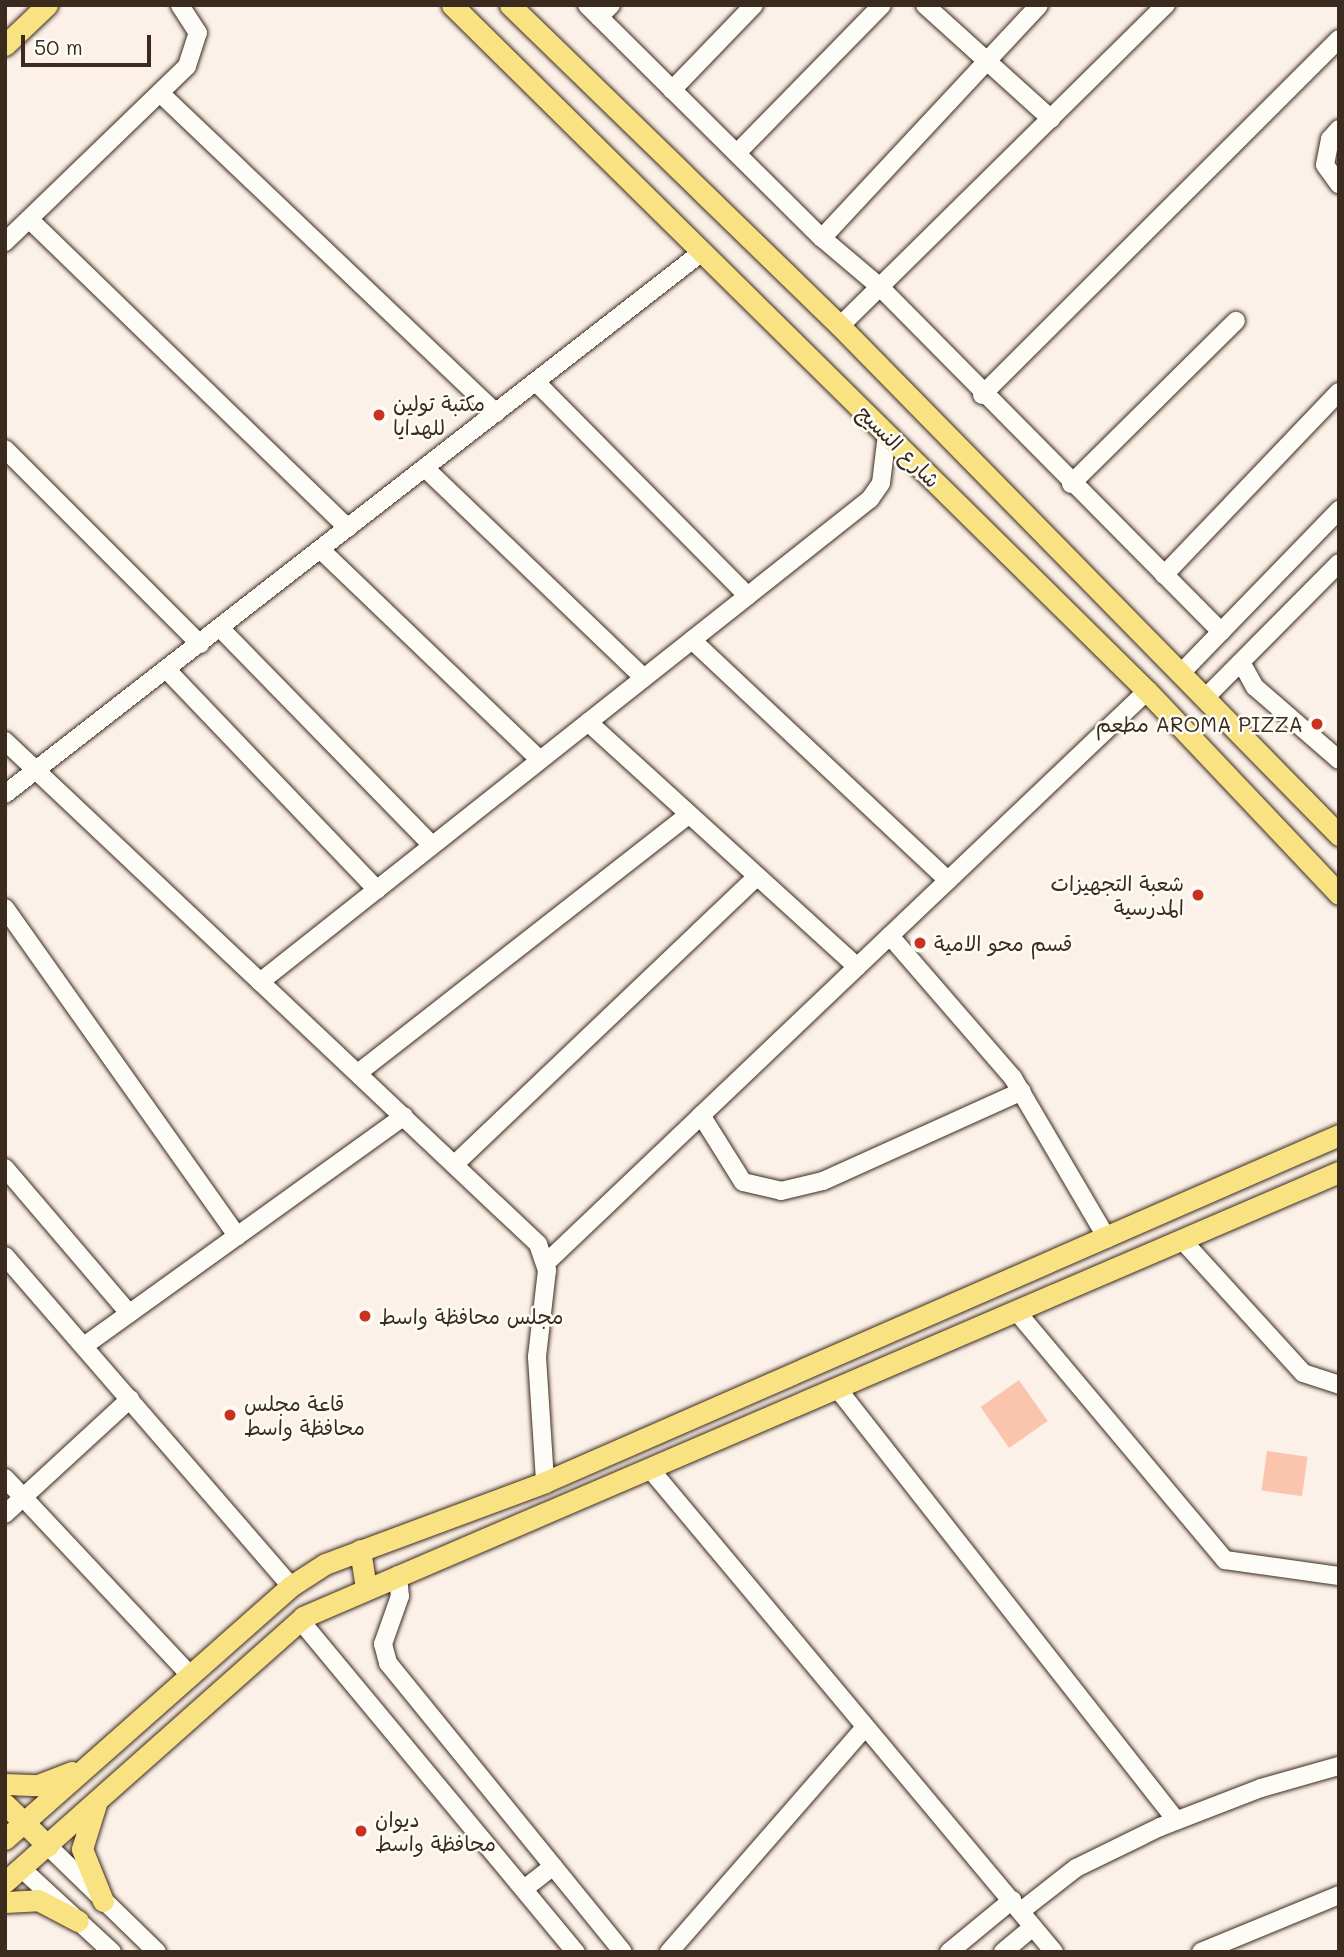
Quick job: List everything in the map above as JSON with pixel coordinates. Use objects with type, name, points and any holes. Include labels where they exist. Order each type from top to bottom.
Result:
[{"type":"main road","points":[[5,45],[47,5]]},
{"type":"main road","name":"شارع النسيج","points":[[452,5],[1147,691],[1339,894]]},
{"type":"main road","name":"شارع النسيج","points":[[510,5],[840,326],[1206,696],[1339,835]]},
{"type":"main road","points":[[5,1839],[292,1586],[360,1550],[545,1482],[1339,1135]]},
{"type":"main road","points":[[5,1851],[13,1875],[300,1620],[1339,1172]]},
{"type":"main road","points":[[905,1326],[920,1353]]},
{"type":"main road","points":[[360,1550],[366,1590]]},
{"type":"main road","points":[[5,1784],[38,1785],[90,1763]]},
{"type":"main road","points":[[100,1796],[88,1819],[82,1849],[103,1901]]},
{"type":"main road","points":[[5,1804],[48,1846]]},
{"type":"main road","points":[[5,1902],[38,1900],[78,1921]]},
{"type":"street","points":[[5,242],[160,93],[198,45],[195,24],[180,5]]},
{"type":"street","points":[[672,89],[754,5]]},
{"type":"street","points":[[737,153],[882,5]]},
{"type":"street","points":[[925,5],[986,64],[1051,119]]},
{"type":"street","points":[[822,237],[1039,5]]},
{"type":"street","points":[[840,326],[1166,5]]},
{"type":"street","points":[[599,9],[672,89],[822,237],[880,286],[982,395],[1221,632]]},
{"type":"street","points":[[982,395],[1339,38]]},
{"type":"street","points":[[160,93],[496,412]]},
{"type":"street","points":[[1339,129],[1330,139],[1325,165],[1339,184]]},
{"type":"street","points":[[29,219],[348,528]]},
{"type":"street","points":[[5,794],[702,252]]},
{"type":"street","points":[[1071,484],[1236,321]]},
{"type":"street","points":[[536,382],[748,596]]},
{"type":"street","points":[[1164,575],[1339,392]]},
{"type":"street","points":[[260,982],[876,492],[887,434]]},
{"type":"street","points":[[5,449],[200,644]]},
{"type":"street","points":[[425,468],[644,678]]},
{"type":"street","points":[[1182,673],[1339,510]]},
{"type":"street","points":[[321,550],[540,760]]},
{"type":"street","points":[[1206,696],[1339,563]]},
{"type":"street","points":[[220,628],[432,845]]},
{"type":"street","points":[[692,640],[948,880]]},
{"type":"street","points":[[1241,662],[1255,687],[1339,760]]},
{"type":"street","points":[[167,670],[377,890]]},
{"type":"street","points":[[547,1262],[1147,691]]},
{"type":"street","points":[[588,722],[857,967]]},
{"type":"street","points":[[5,741],[532,1236],[547,1262],[537,1357],[545,1482]]},
{"type":"street","points":[[358,1073],[690,814]]},
{"type":"street","points":[[455,1164],[757,876]]},
{"type":"street","points":[[5,908],[237,1236]]},
{"type":"street","points":[[890,936],[1022,1091],[1107,1238]]},
{"type":"street","points":[[701,1115],[743,1182],[780,1191],[823,1181],[1022,1091]]},
{"type":"street","points":[[83,1346],[404,1116]]},
{"type":"street","points":[[5,1168],[129,1313]]},
{"type":"street","points":[[1183,1241],[1303,1373],[1339,1385]]},
{"type":"street","points":[[5,1256],[292,1586]]},
{"type":"street","points":[[1017,1312],[1225,1560],[1339,1576]]},
{"type":"street","points":[[837,1388],[1176,1821]]},
{"type":"street","points":[[5,1514],[130,1399]]},
{"type":"street","points":[[651,1470],[1054,1952]]},
{"type":"street","points":[[5,1478],[190,1675]]},
{"type":"street","points":[[398,1576],[400,1596],[385,1631],[388,1663],[623,1952]]},
{"type":"street","points":[[300,1620],[576,1952]]},
{"type":"street","points":[[669,1952],[864,1727]]},
{"type":"street","points":[[949,1952],[1076,1868],[1176,1821],[1339,1766]]},
{"type":"street","points":[[48,1846],[157,1952]]},
{"type":"street","points":[[524,1889],[553,1866]]},
{"type":"street","points":[[13,1875],[78,1921],[111,1952]]},
{"type":"street","points":[[1200,1952],[1339,1895]]},
{"type":"street","points":[[1003,1952],[1033,1927]]},
{"type":"building","points":[[1019,1380],[1048,1421],[1009,1448],[980,1407]]},
{"type":"building","points":[[1267,1451],[1308,1457],[1302,1496],[1261,1491]]},
{"type":"place","name":"مكتبة تولين للهدايا","points":[[379,415]]},
{"type":"place","name":"مطعم AROMA PIZZA","points":[[1317,724]]},
{"type":"place","name":"شعبة التجهيزات المدرسية","points":[[1198,895]]},
{"type":"place","name":"قسم محو الامية","points":[[920,943]]},
{"type":"place","name":"مجلس محافظة واسط","points":[[365,1316]]},
{"type":"place","name":"قاعة مجلس محافظة واسط","points":[[230,1415]]},
{"type":"place","name":"ديوان محافظة واسط","points":[[361,1831]]}]
